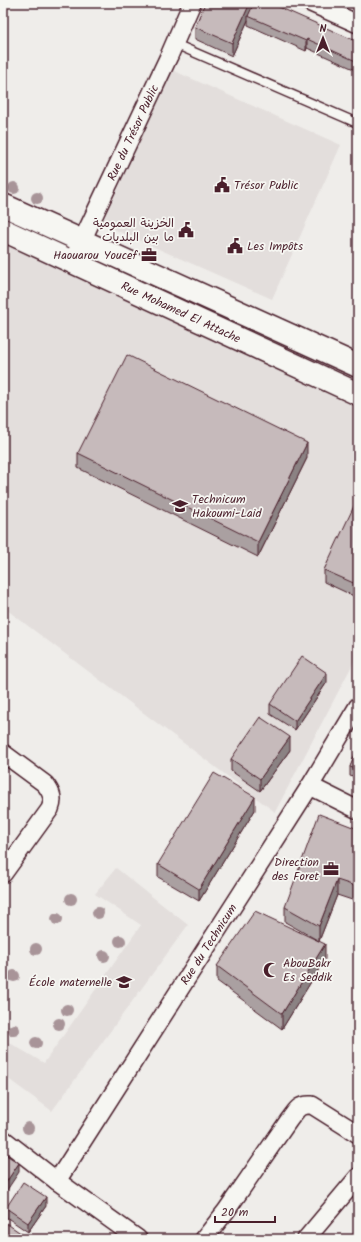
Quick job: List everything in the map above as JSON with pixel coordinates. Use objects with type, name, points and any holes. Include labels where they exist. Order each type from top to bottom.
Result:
[{"type":"street","name":"Rue du Trésor Public","points":[[72,262],[175,44],[192,3]]},
{"type":"street","points":[[311,3],[358,24]]},
{"type":"street","name":"Rue Mohamed El Attache","points":[[3,205],[358,366]]},
{"type":"street","name":"Rue Mohamed El Attache","points":[[3,230],[358,394]]},
{"type":"street","name":"Rue du Technicum","points":[[57,1181],[310,786],[358,706]]},
{"type":"street","points":[[3,753],[45,784],[50,790],[52,800],[50,810],[3,874]]},
{"type":"street","points":[[310,786],[358,810]]},
{"type":"street","points":[[204,1239],[226,1211],[300,1106],[305,1104],[312,1105],[358,1134]]},
{"type":"street","points":[[3,1139],[134,1238]]},
{"type":"street","points":[[306,1239],[358,1177]]},
{"type":"lane","points":[[175,44],[355,122]]},
{"type":"shaded area","name":"Trésor Public","points":[[172,70],[341,145],[272,299],[102,224]]},
{"type":"shaded area","name":"Technicum Hakoumi-Laid","points":[[3,243],[358,404],[358,654],[275,812],[3,607]]},
{"type":"shaded area","name":"École maternelle","points":[[116,868],[188,925],[52,1111],[3,1075],[3,1039],[44,1063],[141,925],[95,894]]},
{"type":"building","points":[[205,3],[250,3],[232,43],[195,27]]},
{"type":"building","points":[[254,3],[270,3],[358,42],[358,62],[307,39],[306,41],[248,16]]},
{"type":"building","points":[[127,355],[307,443],[258,542],[78,453]]},
{"type":"building","points":[[354,506],[358,508],[358,585],[324,570]]},
{"type":"building","points":[[302,656],[327,673],[295,721],[270,704]]},
{"type":"building","points":[[260,717],[290,737],[260,779],[231,759]]},
{"type":"building","points":[[358,747],[358,770],[350,767]]},
{"type":"building","points":[[214,773],[255,797],[199,889],[158,864]]},
{"type":"building","name":"Direction des Foret","points":[[319,814],[358,829],[358,887],[337,880],[319,926],[285,907]]},
{"type":"building","name":"AbouBakr Es Seddik","points":[[255,911],[325,944],[282,1014],[217,966]]},
{"type":"building","points":[[3,1153],[19,1163],[3,1187]]},
{"type":"building","points":[[23,1182],[46,1197],[28,1223],[6,1208]]},
{"type":"building","points":[[3,1221],[22,1234],[18,1239],[3,1239]]},
{"type":"place","name":"Trésor Public","points":[[222,185]]},
{"type":"place","name":"الخزينة العمومية ما بين البلديات","points":[[186,230]]},
{"type":"place","name":"Les Impôts","points":[[235,246]]},
{"type":"place","name":"Haouarou Youcef","points":[[149,255]]},
{"type":"place","name":"Technicum Hakoumi-Laid","points":[[180,506]]},
{"type":"place","name":"Direction des Foret","points":[[331,869]]},
{"type":"place","name":"AbouBakr Es Seddik","points":[[271,970]]},
{"type":"place","name":"École maternelle","points":[[124,982]]}]
